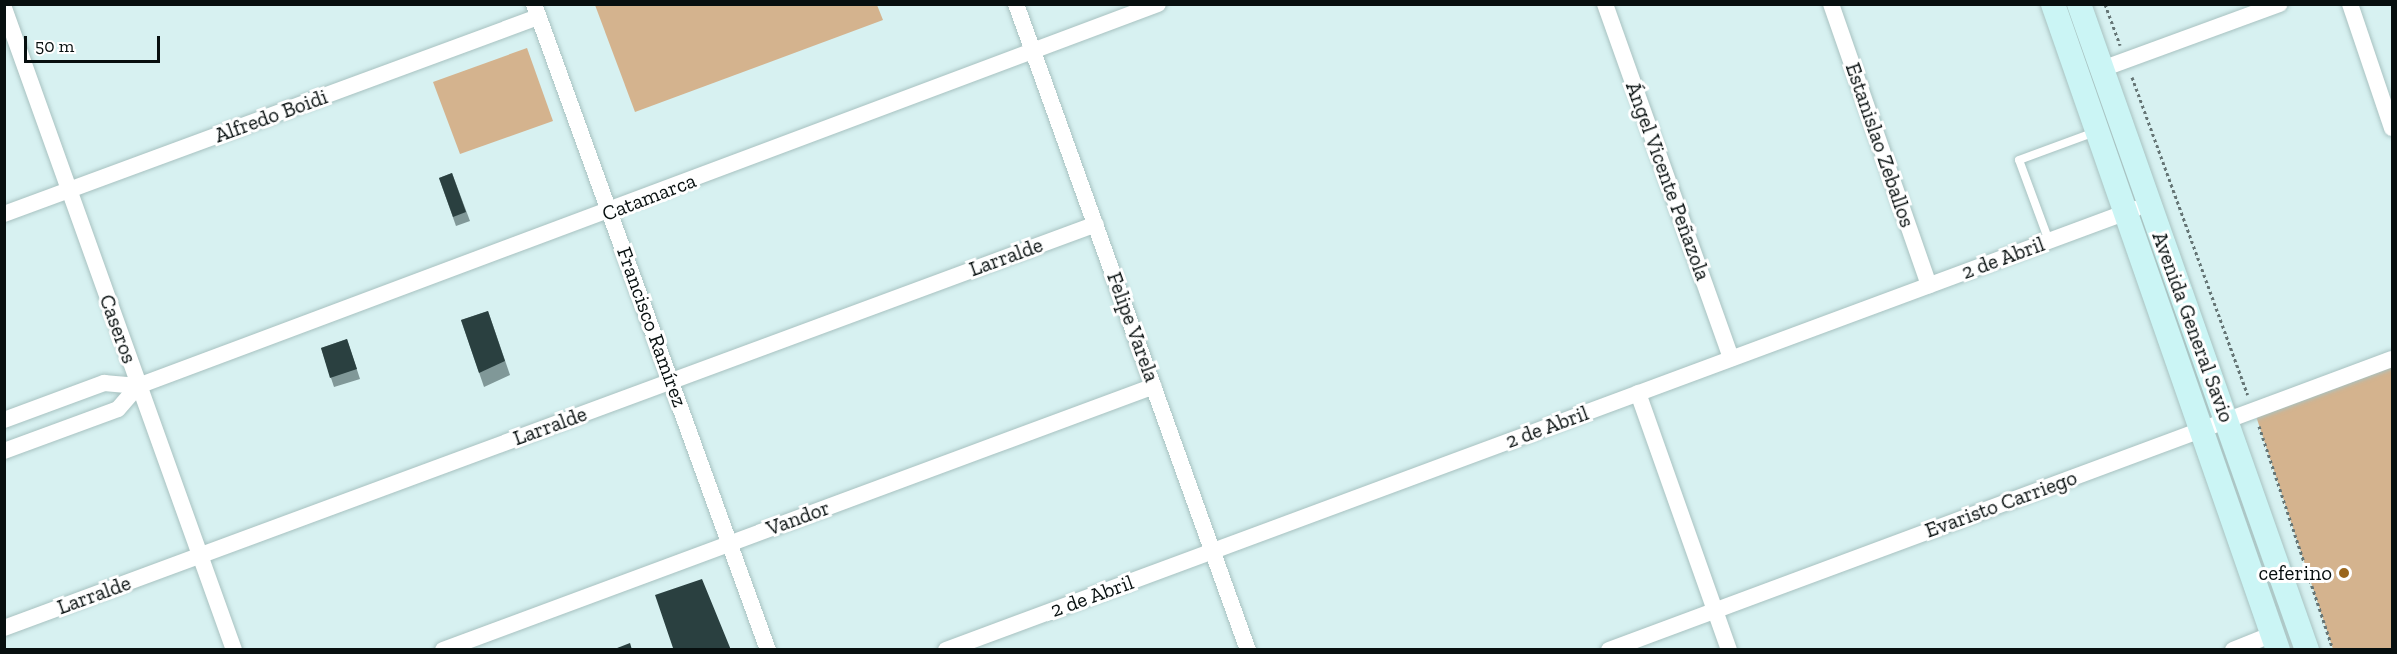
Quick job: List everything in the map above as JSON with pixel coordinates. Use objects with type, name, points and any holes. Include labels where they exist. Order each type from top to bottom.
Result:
[{"type":"main road","name":"Avenida General Savio","points":[[2053,4],[2276,642]]},
{"type":"main road","name":"Avenida General Savio","points":[[2079,4],[2307,650]]},
{"type":"street","name":"Felipe Varela","points":[[1016,4],[1248,650]]},
{"type":"street","name":"Catamarca","points":[[4,420],[104,383],[138,386],[609,212],[1158,4]]},
{"type":"street","name":"Ángel Vicente Peñazola","points":[[1605,4],[1731,358]]},
{"type":"street","name":"Estanislao Zeballos","points":[[1831,4],[1929,285]]},
{"type":"street","points":[[2102,69],[2280,4]]},
{"type":"street","points":[[2350,4],[2392,128]]},
{"type":"street","name":"Caseros","points":[[4,8],[234,650]]},
{"type":"street","name":"Alfredo Boidi","points":[[4,214],[536,11]]},
{"type":"street","name":"Francisco Ramírez","points":[[536,11],[768,650]]},
{"type":"street","name":"2 de Abril","points":[[946,650],[2149,204]]},
{"type":"street","name":"Larralde","points":[[4,628],[1096,224]]},
{"type":"street","name":"Evaristo Carriego","points":[[1609,650],[2392,359]]},
{"type":"street","name":"Catamarca","points":[[4,451],[118,409],[138,386]]},
{"type":"street","name":"Vandor","points":[[443,650],[1154,386]]},
{"type":"street","points":[[1638,393],[1729,650]]},
{"type":"street","points":[[2233,650],[2276,642]]},
{"type":"lane","points":[[2049,241],[2019,160],[2098,130]]},
{"type":"path","points":[[2105,4],[2254,410],[2333,650]]},
{"type":"shaded area","points":[[595,5],[877,5],[883,20],[635,112]]},
{"type":"shaded area","points":[[527,48],[553,121],[460,154],[433,82]]},
{"type":"shaded area","points":[[2392,359],[2392,649],[2333,649],[2254,410]]},
{"type":"building","points":[[452,173],[466,212],[453,217],[439,178]]},
{"type":"building","points":[[488,311],[505,361],[479,373],[461,320]]},
{"type":"building","points":[[347,339],[357,369],[330,378],[321,348]]},
{"type":"building","points":[[702,579],[731,650],[669,650],[673,648],[655,595]]},
{"type":"building","points":[[630,643],[632,650],[612,650]]},
{"type":"place","name":"ceferino","points":[[2344,573]]}]
